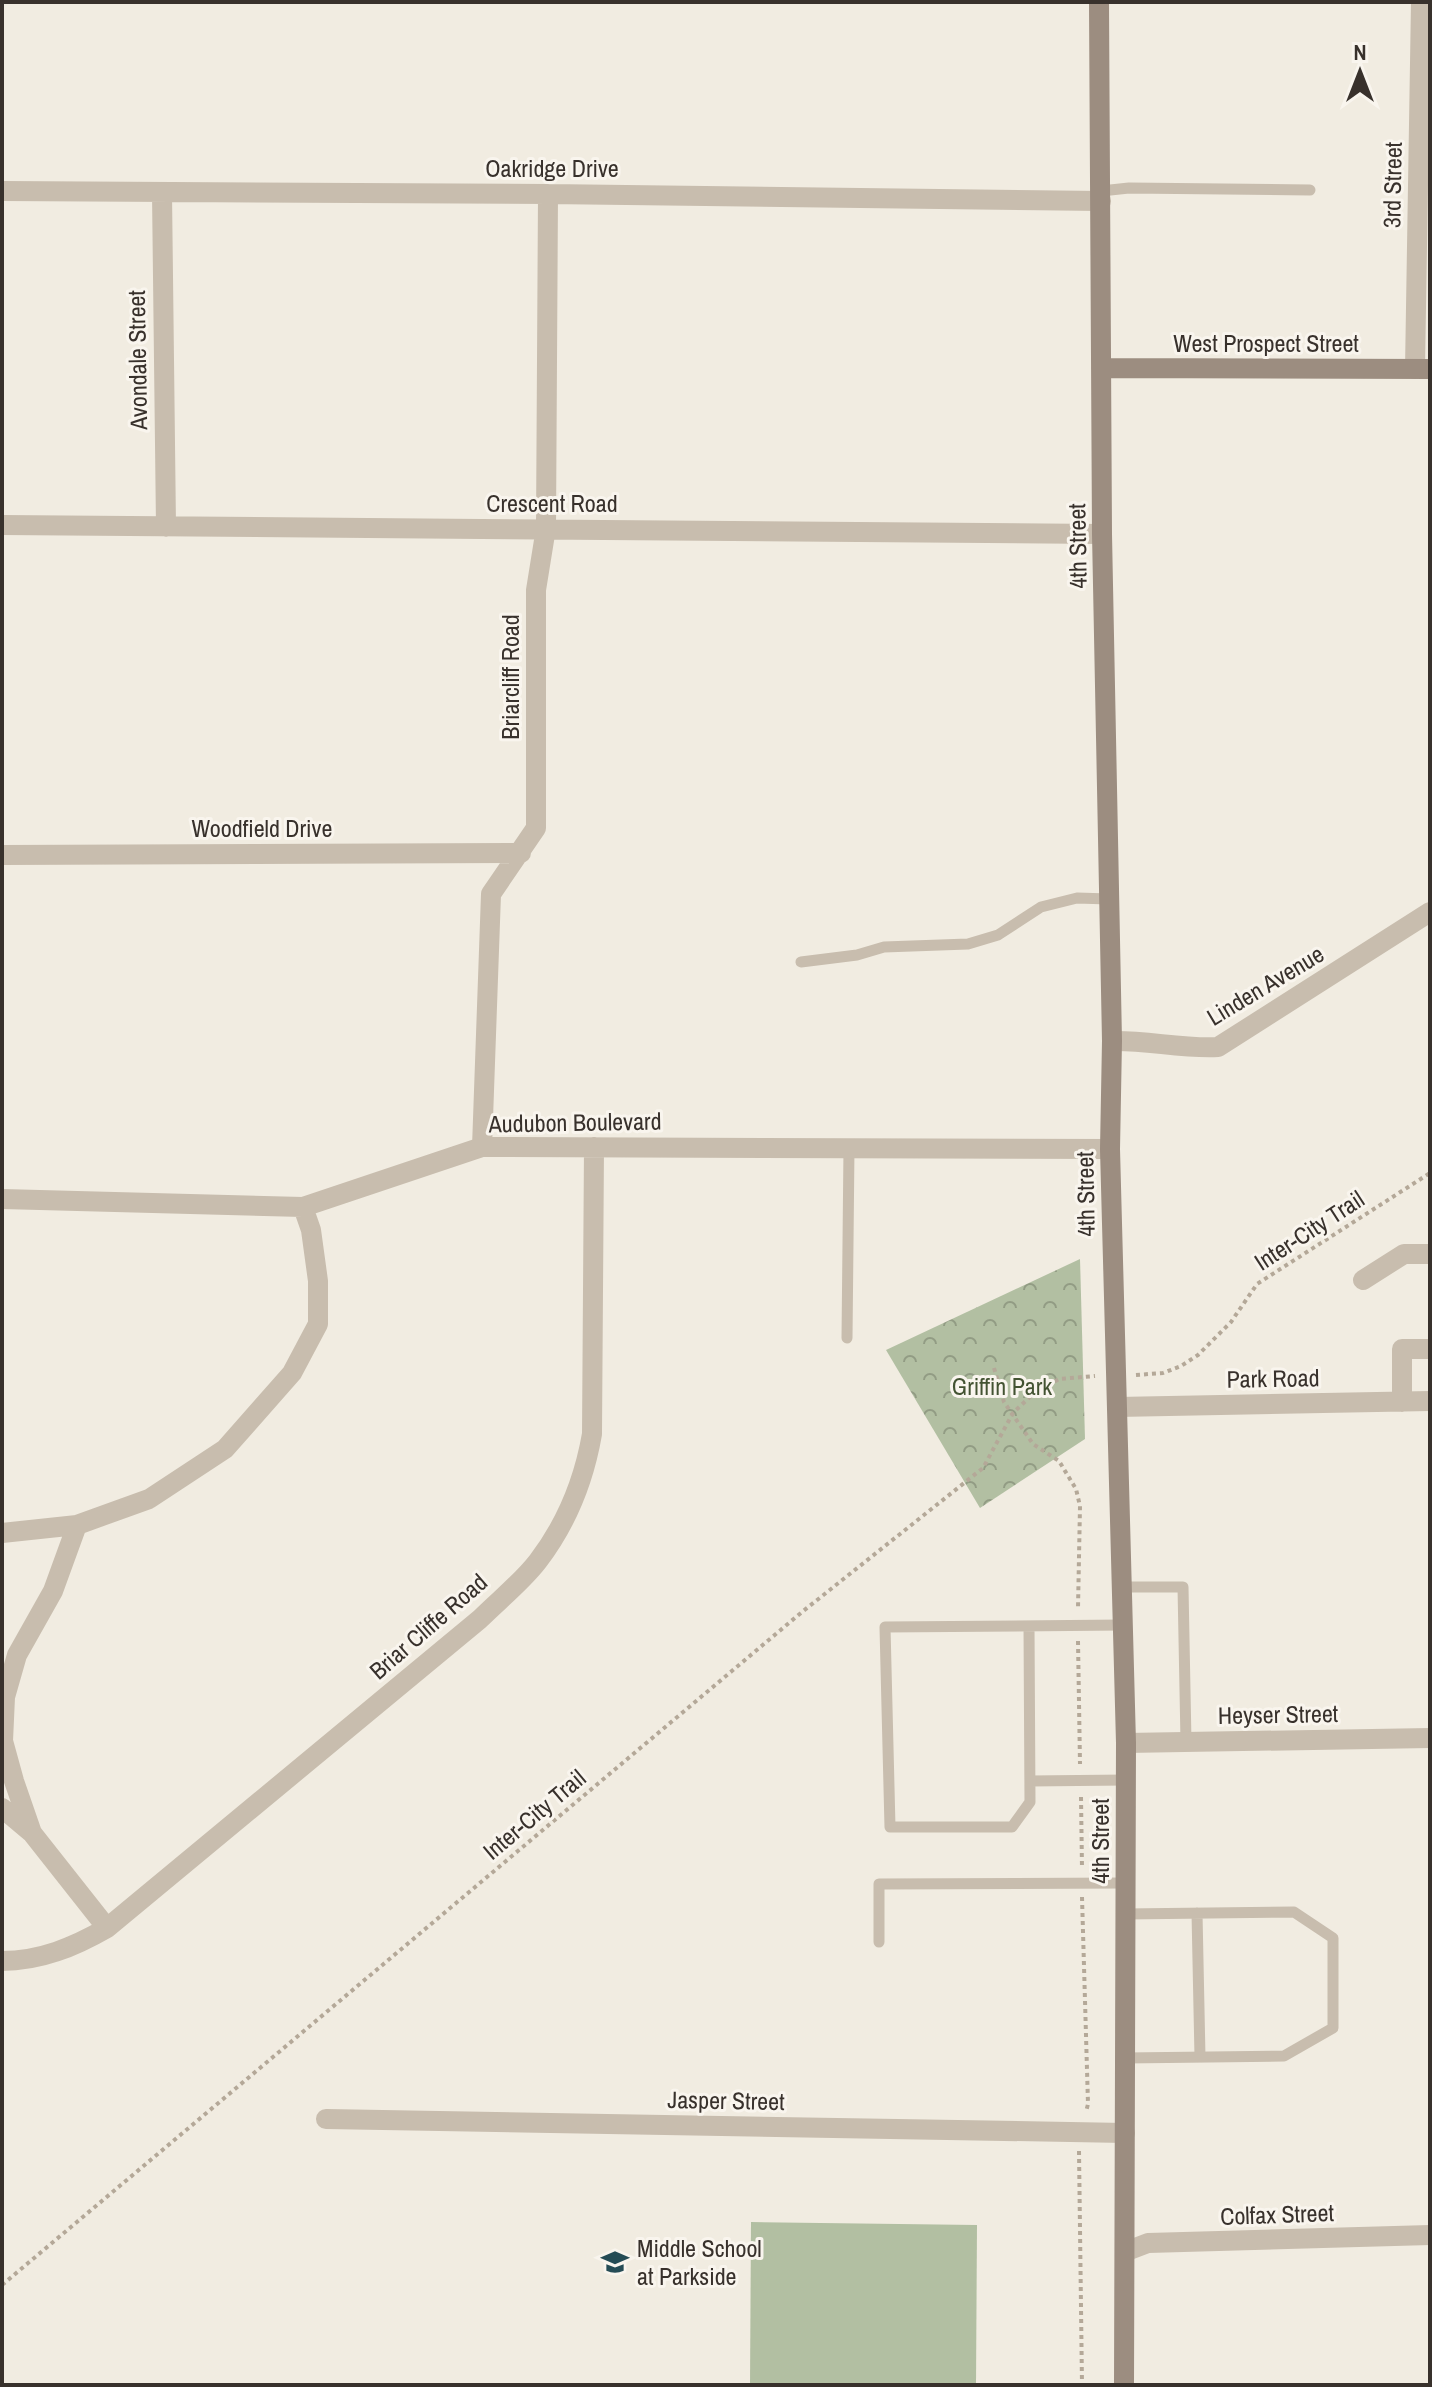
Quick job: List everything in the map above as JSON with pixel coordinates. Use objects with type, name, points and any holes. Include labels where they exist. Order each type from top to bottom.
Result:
[{"type":"street","name":"4th Street","points":[[1099,2],[1102,534],[1112,1041],[1110,1149],[1126,1743],[1127,2251],[1124,2385]]},
{"type":"street","name":"3rd Street","points":[[1421,2],[1422,369]]},
{"type":"street","name":"Oakridge Drive","points":[[2,191],[1101,196]]},
{"type":"street","name":"Avondale Street","points":[[162,193],[166,527]]},
{"type":"street","name":"Briarcliff Road","points":[[482,1147],[491,894],[536,828],[536,590],[546,528],[548,194]]},
{"type":"street","name":"West Prospect Street","points":[[1101,368],[1422,369]]},
{"type":"street","name":"Crescent Road","points":[[2,525],[1102,534]]},
{"type":"street","name":"Woodfield Drive","points":[[2,855],[521,853]]},
{"type":"street","name":"Linden Avenue","points":[[1112,1041],[1138,1040],[1195,1048],[1218,1047],[1430,912]]},
{"type":"street","name":"Audubon Boulevard","points":[[2,1199],[303,1207],[482,1147],[1110,1149]]},
{"type":"street","name":"Briar Cliffe Road","points":[[2,1961],[45,1956],[80,1944],[107,1928],[480,1619],[536,1563],[570,1509],[586,1465],[592,1434],[594,1147]]},
{"type":"street","points":[[2,1533],[77,1525],[149,1499],[225,1449],[292,1373],[318,1324],[318,1281],[311,1230],[303,1207]]},
{"type":"street","points":[[1363,1280],[1404,1254],[1430,1254]]},
{"type":"street","points":[[1402,1402],[1402,1349],[1430,1349]]},
{"type":"street","name":"Park Road","points":[[1117,1407],[1430,1401]]},
{"type":"street","points":[[32,1833],[3,1741],[5,1697],[17,1655],[53,1591],[77,1525]]},
{"type":"street","name":"Heyser Street","points":[[1126,1743],[1430,1738]]},
{"type":"street","points":[[2,1808],[32,1833],[107,1928]]},
{"type":"street","name":"Jasper Street","points":[[326,2119],[1125,2133]]},
{"type":"street","name":"Colfax Street","points":[[1127,2251],[1148,2243],[1430,2235]]},
{"type":"lane","points":[[1101,196],[1129,188],[1310,190]]},
{"type":"lane","points":[[801,962],[857,955],[884,947],[968,944],[998,935],[1041,907],[1077,898],[1109,899]]},
{"type":"lane","points":[[847,1338],[849,1148]]},
{"type":"lane","points":[[1122,1587],[1183,1587],[1186,1742]]},
{"type":"lane","points":[[1029,1626],[1030,1802],[1012,1827],[890,1827],[885,1627],[1123,1625]]},
{"type":"lane","points":[[1030,1781],[1126,1780]]},
{"type":"lane","points":[[879,1942],[879,1884],[1126,1883]]},
{"type":"lane","points":[[1125,1914],[1294,1912],[1333,1938],[1333,2028],[1284,2056],[1125,2058]]},
{"type":"lane","points":[[1197,1913],[1200,2057]]},
{"type":"path","name":"Inter-City Trail","points":[[1140,1375],[1163,1373],[1198,1355],[1231,1322],[1257,1284],[1430,1173]]},
{"type":"path","name":"Inter-City Trail","points":[[2,2285],[802,1612],[983,1468],[1013,1413],[1034,1393],[1059,1379],[1082,1376]]},
{"type":"green space","name":"Griffin Park","points":[[1080,1259],[1085,1439],[980,1508],[886,1350]]},
{"type":"green space","points":[[751,2222],[977,2225],[976,2385],[750,2385]]},
{"type":"place","name":"Middle School at Parkside","points":[[615,2262]]}]
